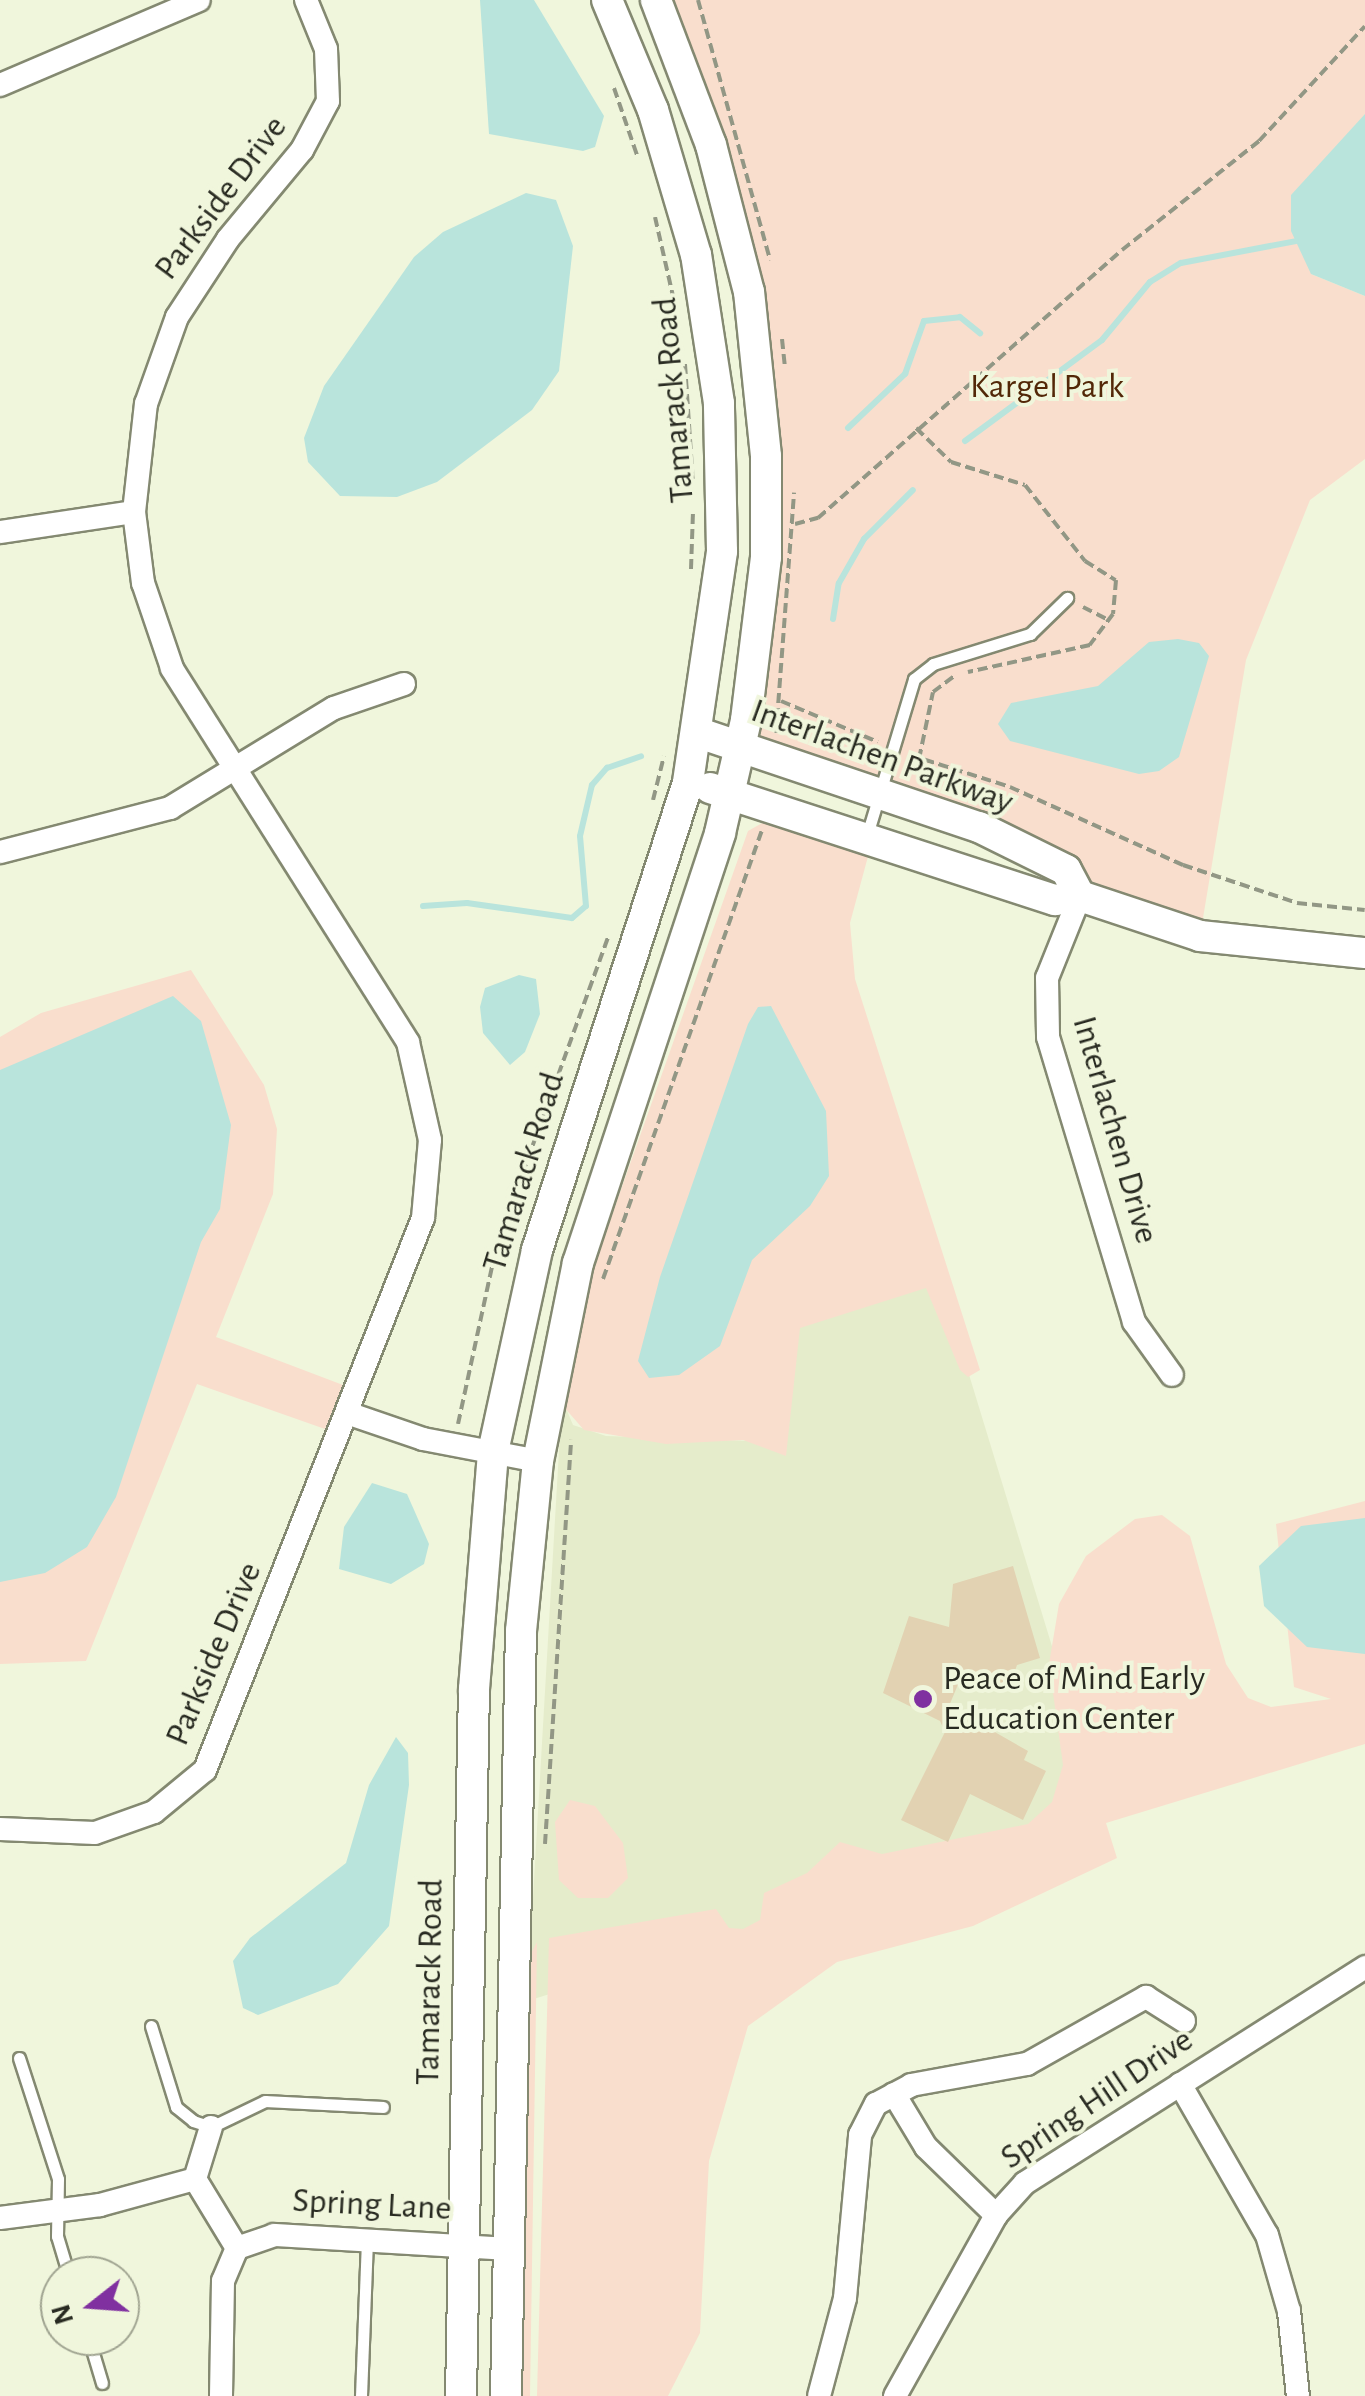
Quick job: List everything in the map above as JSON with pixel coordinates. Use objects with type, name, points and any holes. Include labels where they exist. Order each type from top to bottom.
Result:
[{"type":"street","points":[[0,85],[199,0]]},
{"type":"street","name":"Parkside Drive","points":[[0,1829],[96,1833],[154,1812],[204,1770],[350,1414],[423,1218],[426,1104],[389,1002],[237,773],[156,628],[134,512],[146,404],[177,317],[220,250],[302,150],[328,102],[326,49],[306,0]]},
{"type":"street","name":"Tamarack Road","points":[[461,2396],[460,2244],[474,1689],[493,1452],[537,1250],[688,782],[699,733],[722,551],[714,353],[670,162],[607,0]]},
{"type":"street","points":[[506,2396],[520,1648],[538,1461],[578,1263],[730,794],[742,746],[766,557],[758,351],[727,198],[656,0]]},
{"type":"street","points":[[0,532],[134,512]]},
{"type":"street","points":[[0,852],[170,808],[237,773],[334,708],[404,684]]},
{"type":"street","name":"Interlachen Parkway","points":[[699,733],[882,790],[1066,870],[1080,896]]},
{"type":"street","name":"Interlachen Parkway","points":[[688,782],[868,836],[1054,900],[1080,896],[1200,936],[1365,952]]},
{"type":"street","name":"Interlachen Drive","points":[[1080,896],[1048,978],[1048,1037],[1134,1322],[1172,1375]]},
{"type":"street","points":[[350,1414],[455,1445],[538,1461]]},
{"type":"street","name":"Spring Hill Drive","points":[[895,2396],[996,2215],[1052,2164],[1365,1967]]},
{"type":"street","name":"Spring Hill Drive","points":[[894,2094],[1027,2064],[1146,1997],[1184,2021]]},
{"type":"street","points":[[1180,2084],[1267,2235],[1288,2311],[1298,2396]]},
{"type":"street","points":[[819,2396],[844,2298],[860,2135],[876,2104],[894,2094],[926,2147],[996,2215]]},
{"type":"street","points":[[211,2126],[195,2178],[237,2248],[223,2280],[222,2396]]},
{"type":"street","points":[[0,2218],[195,2178]]},
{"type":"street","name":"Spring Lane","points":[[237,2248],[274,2236],[506,2249]]},
{"type":"lane","points":[[868,836],[893,748],[923,670],[1030,634],[1067,598]]},
{"type":"lane","points":[[151,2026],[176,2107],[211,2126],[265,2102],[383,2107]]},
{"type":"lane","points":[[19,2058],[60,2208],[57,2236],[63,2256]]},
{"type":"lane","points":[[361,2396],[366,2239]]},
{"type":"lane","points":[[94,2356],[102,2382]]},
{"type":"path","points":[[796,524],[818,518],[915,428],[1259,141],[1365,26]]},
{"type":"path","points":[[611,81],[642,169]]},
{"type":"path","points":[[651,201],[679,324]]},
{"type":"path","points":[[684,358],[690,579]]},
{"type":"path","points":[[915,428],[941,457],[1035,495],[1086,560],[1115,576],[1110,621],[1083,648],[946,680],[928,703],[920,759]]},
{"type":"path","points":[[1067,598],[1110,621]]},
{"type":"path","points":[[781,702],[920,759],[1024,792],[1183,864],[1296,903],[1365,910]]},
{"type":"path","points":[[648,815],[664,752]]},
{"type":"path","points":[[598,1296],[766,820]]},
{"type":"path","points":[[455,1445],[497,1244],[615,920]]},
{"type":"path","points":[[544,1860],[571,1431]]},
{"type":"shaded area","points":[[934,1260],[1106,1823],[527,2001],[562,1399],[573,1425],[606,1436],[751,1441],[779,1308]]},
{"type":"green space","name":"Kargel Park","points":[[657,0],[1365,0],[1365,114],[1311,274],[1365,296],[1365,459],[1310,500],[1246,660],[1200,936],[1080,896],[1066,870],[742,746],[758,649],[758,351]]},
{"type":"green space","points":[[771,818],[870,849],[850,923],[855,979],[980,1370],[968,1377],[960,1370],[926,1288],[800,1328],[786,1456],[743,1440],[666,1444],[584,1430],[563,1406],[589,1280],[748,831]]},
{"type":"green space","points":[[191,970],[264,1085],[277,1129],[273,1194],[216,1337],[343,1385],[325,1429],[197,1384],[86,1661],[0,1664],[0,1037],[41,1013]]},
{"type":"green space","points":[[1365,1501],[1365,1744],[1106,1823],[1117,1858],[973,1926],[837,1962],[748,2026],[709,2161],[700,2333],[668,2396],[537,2396],[549,1938],[716,1909],[729,1928],[743,1929],[760,1920],[764,1893],[807,1873],[840,1842],[882,1854],[1028,1824],[1052,1802],[1063,1765],[1049,1664],[1059,1604],[1086,1556],[1135,1519],[1162,1515],[1190,1536],[1226,1664],[1248,1698],[1271,1707],[1331,1699],[1294,1687],[1276,1524]]},
{"type":"green space","points":[[570,1800],[595,1806],[623,1843],[628,1878],[608,1898],[578,1898],[559,1880],[555,1822]]},
{"type":"green space","points":[[537,1942],[530,2396],[521,2396],[528,1959]]},
{"type":"water","points":[[480,0],[534,0],[604,116],[595,147],[583,151],[489,134]]},
{"type":"water","points":[[1365,114],[1365,296],[1311,274],[1291,231],[1291,195]]},
{"type":"water","points":[[526,193],[556,200],[573,246],[559,371],[532,410],[437,482],[397,497],[340,496],[308,462],[304,438],[324,386],[414,257],[443,232]]},
{"type":"water","points":[[1178,639],[1199,643],[1209,656],[1179,757],[1159,771],[1139,774],[1010,741],[998,724],[1011,703],[1098,686],[1149,642]]},
{"type":"water","points":[[519,975],[536,979],[540,1014],[525,1052],[510,1065],[483,1033],[480,1007],[485,988]]},
{"type":"water","points":[[173,996],[201,1021],[231,1125],[220,1209],[201,1242],[116,1497],[87,1547],[45,1573],[0,1582],[0,1070]]},
{"type":"water","points":[[771,1006],[826,1111],[829,1176],[810,1206],[752,1260],[720,1346],[679,1375],[649,1378],[638,1361],[660,1277],[748,1024],[758,1007]]},
{"type":"water","points":[[372,1483],[407,1494],[429,1544],[424,1564],[391,1584],[339,1569],[344,1527]]},
{"type":"water","points":[[1365,1518],[1365,1654],[1307,1647],[1264,1606],[1259,1566],[1301,1526]]},
{"type":"water","points":[[396,1737],[408,1753],[409,1785],[389,1926],[338,1984],[258,2015],[243,2008],[233,1961],[250,1938],[346,1863],[369,1785]]},
{"type":"building","name":"Peace of Mind Early Education Center","points":[[1013,1566],[1040,1658],[1017,1665],[1008,1691],[962,1675],[949,1706],[1028,1751],[1024,1760],[1046,1771],[1023,1820],[970,1794],[948,1842],[901,1820],[945,1732],[940,1721],[883,1693],[909,1616],[949,1627],[953,1584]]},
{"type":"waterway","points":[[965,441],[1102,340],[1150,282],[1181,263],[1296,241]]},
{"type":"waterway","points":[[848,428],[905,374],[924,321],[960,317],[980,333]]},
{"type":"waterway","points":[[833,619],[839,583],[864,539],[913,490]]},
{"type":"waterway","points":[[423,906],[467,903],[572,918],[586,906],[580,836],[592,785],[607,768],[641,756]]},
{"type":"place","name":"Peace of Mind Early Education Center","points":[[923,1699]]}]
